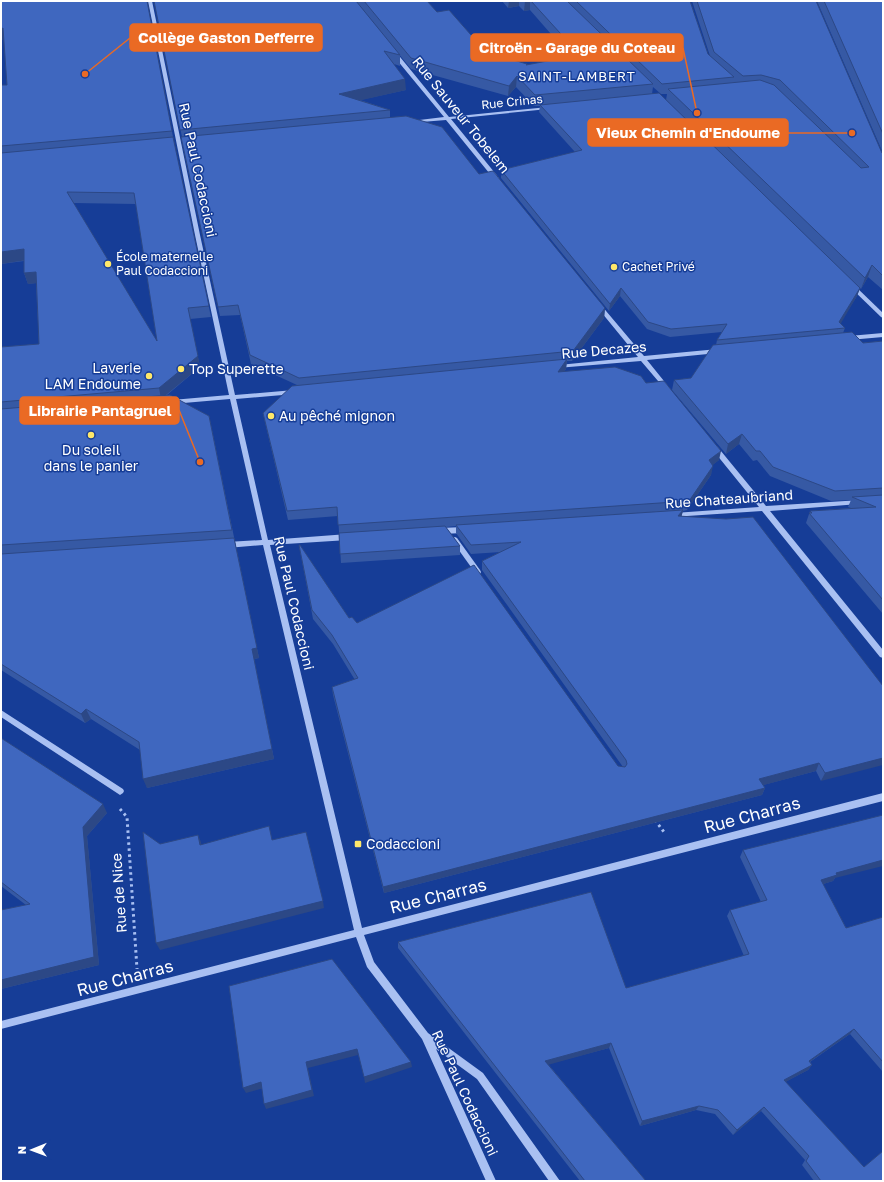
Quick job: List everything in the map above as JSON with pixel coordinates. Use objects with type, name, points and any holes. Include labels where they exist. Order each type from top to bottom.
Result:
[{"type":"street","name":"Rue Paul Codaccioni","points":[[150,1],[178,145],[232,397],[359,932],[370,964],[424,1036],[491,1181]]},
{"type":"street","name":"Rue Sauveur Tobelem","points":[[392,50],[502,186]]},
{"type":"street","name":"Rue Crinas","points":[[408,122],[556,107]]},
{"type":"street","points":[[171,146],[185,144]]},
{"type":"street","points":[[850,284],[883,316]]},
{"type":"street","points":[[597,303],[672,395]]},
{"type":"street","points":[[844,339],[883,335]]},
{"type":"street","name":"Rue Decazes","points":[[556,367],[728,350]]},
{"type":"street","points":[[164,402],[303,391]]},
{"type":"street","points":[[711,443],[883,654]]},
{"type":"street","name":"Rue Chateaubriand","points":[[662,516],[867,502]]},
{"type":"street","points":[[432,532],[472,529]]},
{"type":"street","points":[[448,531],[481,576]]},
{"type":"street","points":[[219,546],[353,537]]},
{"type":"street","points":[[1,713],[120,791]]},
{"type":"street","name":"Rue Charras","points":[[1,1025],[883,797]]},
{"type":"street","points":[[424,1036],[480,1076],[555,1181]]},
{"type":"path","points":[[651,814],[677,850]]},
{"type":"path","name":"Rue de Nice","points":[[127,817],[137,968]]},
{"type":"building","points":[[1,1],[147,1],[172,131],[1,146],[1,85],[7,85],[3,28],[1,29]]},
{"type":"building","points":[[154,1],[356,1],[400,55],[384,51],[405,79],[339,94],[390,110],[180,130]]},
{"type":"building","points":[[364,1],[427,1],[437,12],[449,10],[486,52],[527,64],[526,65],[580,55],[531,1],[567,1],[653,84],[535,95],[517,76],[509,86],[411,58]]},
{"type":"building","points":[[576,1],[690,1],[708,54],[734,77],[662,84]]},
{"type":"building","points":[[697,1],[816,1],[883,153],[883,276],[872,265],[865,278],[668,89],[760,80],[774,85],[861,168],[869,167],[780,80],[761,75],[743,76],[714,52]]},
{"type":"building","points":[[824,1],[883,1],[883,134]]},
{"type":"building","points":[[659,93],[860,288],[839,322],[845,328],[717,340],[727,324],[671,329],[648,322],[621,288],[610,304],[501,170],[582,150],[540,105]]},
{"type":"building","points":[[406,116],[442,127],[479,174],[493,171],[605,308],[573,351],[299,378],[250,355],[238,305],[218,307],[181,137]]},
{"type":"building","points":[[173,137],[209,306],[188,308],[198,356],[159,388],[1,402],[1,347],[39,344],[36,272],[24,273],[24,249],[1,252],[1,153]],"holes":[[[67,192],[134,193],[157,341]]]},
{"type":"building","points":[[852,332],[863,343],[883,341],[883,488],[835,491],[773,467],[760,451],[756,451],[742,434],[728,444],[674,380],[691,378],[713,345]]},
{"type":"building","points":[[567,359],[558,372],[615,367],[641,376],[646,383],[664,381],[721,451],[709,460],[713,466],[689,501],[338,525],[337,507],[287,511],[263,413],[292,386]]},
{"type":"building","points":[[170,395],[209,416],[232,530],[1,545],[1,409]]},
{"type":"building","points":[[883,495],[883,600],[809,513],[812,513],[810,511],[876,507],[852,497]]},
{"type":"building","points":[[683,510],[678,516],[726,519],[753,517],[883,686],[883,758],[825,773],[819,763],[759,779],[765,788],[383,887],[332,687],[358,678],[332,635],[312,610],[299,545],[349,618],[352,617],[357,623],[474,565],[618,766],[625,767],[627,764],[626,760],[482,561],[521,542],[471,545],[456,525]]},
{"type":"building","points":[[445,526],[460,546],[340,554],[339,533]]},
{"type":"building","points":[[234,538],[257,648],[252,649],[272,749],[143,779],[139,742],[86,709],[81,714],[1,664],[1,554]]},
{"type":"building","points":[[1,738],[103,804],[83,827],[94,957],[1,980],[1,910],[30,904],[1,882]]},
{"type":"building","points":[[883,815],[883,860],[836,873],[837,875],[821,880],[846,928],[883,917],[883,1062],[854,1029],[809,1061],[812,1065],[784,1080],[864,1167],[883,1151],[883,1181],[821,1181],[806,1161],[809,1156],[764,1107],[737,1130],[718,1110],[699,1106],[642,1121],[611,1043],[545,1061],[646,1181],[585,1181],[398,942],[591,892],[626,988],[749,954],[730,910],[767,900],[743,850]]},
{"type":"building","points":[[269,826],[272,840],[306,832],[323,901],[156,943],[143,832],[160,844],[198,835],[200,845]]},
{"type":"building","points":[[332,959],[411,1062],[364,1077],[357,1049],[306,1062],[312,1090],[264,1104],[261,1082],[243,1088],[229,986]]},
{"type":"place","name":"Collège Gaston Defferre","points":[[85,74]]},
{"type":"place","name":"Citroën - Garage du Coteau","points":[[697,113]]},
{"type":"place","name":"Vieux Chemin d'Endoume","points":[[852,133]]},
{"type":"place","name":"École maternelle Paul Codaccioni","points":[[108,264]]},
{"type":"place","name":"Cachet Privé","points":[[614,267]]},
{"type":"place","name":"Top Superette","points":[[181,369]]},
{"type":"place","name":"Laverie LAM Endoume","points":[[149,376]]},
{"type":"place","name":"Au pêché mignon","points":[[271,416]]},
{"type":"place","name":"Du soleil dans le panier","points":[[91,435]]},
{"type":"place","name":"Librairie Pantagruel","points":[[200,462]]},
{"type":"place","name":"Codaccioni","points":[[358,844]]},
{"type":"district","name":"SAINT-LAMBERT","points":[[577,76]]}]
